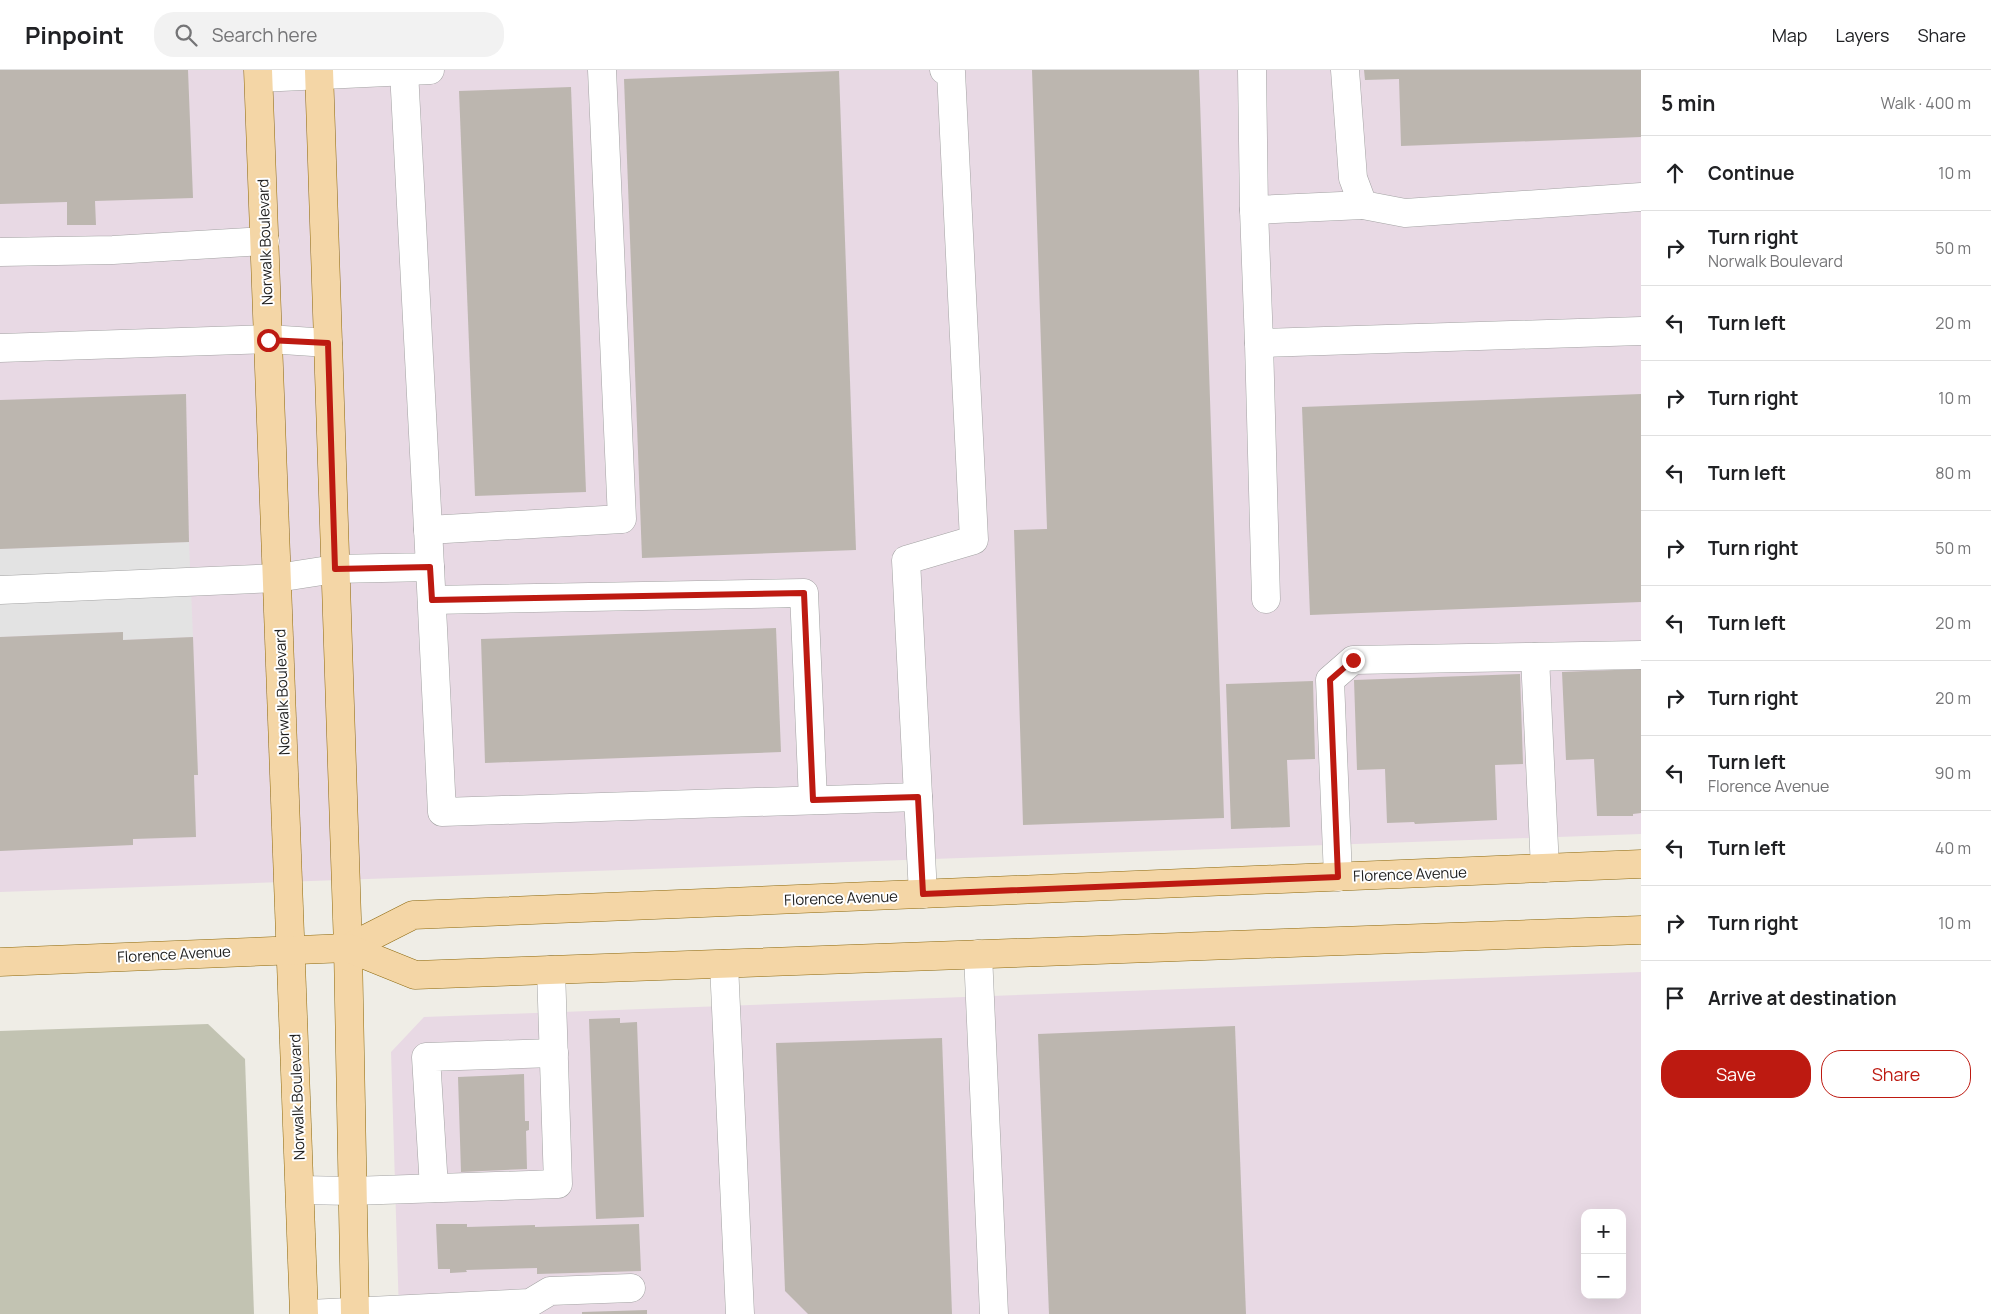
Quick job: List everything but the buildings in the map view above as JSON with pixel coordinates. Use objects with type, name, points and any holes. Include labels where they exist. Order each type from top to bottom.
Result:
[{"type":"main road","points":[[319,73],[348,948],[355,1313]]},
{"type":"main road","name":"Norwalk Boulevard","points":[[259,74],[304,1314]]},
{"type":"main road","name":"Florence Avenue","points":[[348,948],[413,915],[1641,864]]},
{"type":"main road","name":"Florence Avenue","points":[[0,962],[348,948],[415,975],[1641,930]]},
{"type":"lane","points":[[428,530],[622,519],[602,70]]},
{"type":"lane","points":[[923,894],[906,560],[974,540],[951,72],[944,70]]},
{"type":"lane","points":[[1252,70],[1254,210],[1266,600]]},
{"type":"lane","points":[[1345,70],[1353,178],[1363,205]]},
{"type":"lane","points":[[259,74],[417,71],[428,530],[442,812],[918,797]]},
{"type":"lane","points":[[1254,210],[1363,205],[1405,213],[1641,197]]},
{"type":"lane","points":[[0,252],[113,250],[265,242]]},
{"type":"lane","points":[[1259,343],[1641,331]]},
{"type":"lane","points":[[0,348],[268,340],[328,343]]},
{"type":"lane","points":[[0,590],[278,578],[335,569],[430,567]]},
{"type":"lane","points":[[432,600],[804,593],[813,800]]},
{"type":"lane","points":[[1338,877],[1330,680],[1353,660],[1641,655]]},
{"type":"lane","points":[[1535,657],[1545,868]]},
{"type":"lane","points":[[978,954],[994,1314]]},
{"type":"lane","points":[[724,964],[740,1314]]},
{"type":"lane","points":[[300,1190],[352,1191],[558,1184],[551,970]]},
{"type":"lane","points":[[434,1188],[426,1057],[554,1053]]},
{"type":"lane","points":[[309,1314],[530,1303],[550,1291],[631,1288]]},
{"type":"shaded area","points":[[0,70],[1641,70],[1641,834],[0,892]]},
{"type":"shaded area","points":[[189,542],[193,637],[123,640],[123,632],[0,637],[0,549]]},
{"type":"shaded area","points":[[1641,972],[1641,1314],[399,1314],[391,1052],[424,1017]]},
{"type":"shaded area","points":[[208,1024],[245,1059],[254,1314],[0,1314],[0,1031]]},
{"type":"route","points":[[268,340],[328,343],[335,569],[430,567],[432,600],[804,593],[813,800],[918,797],[923,894],[1338,877],[1330,680],[1353,660]]}]
